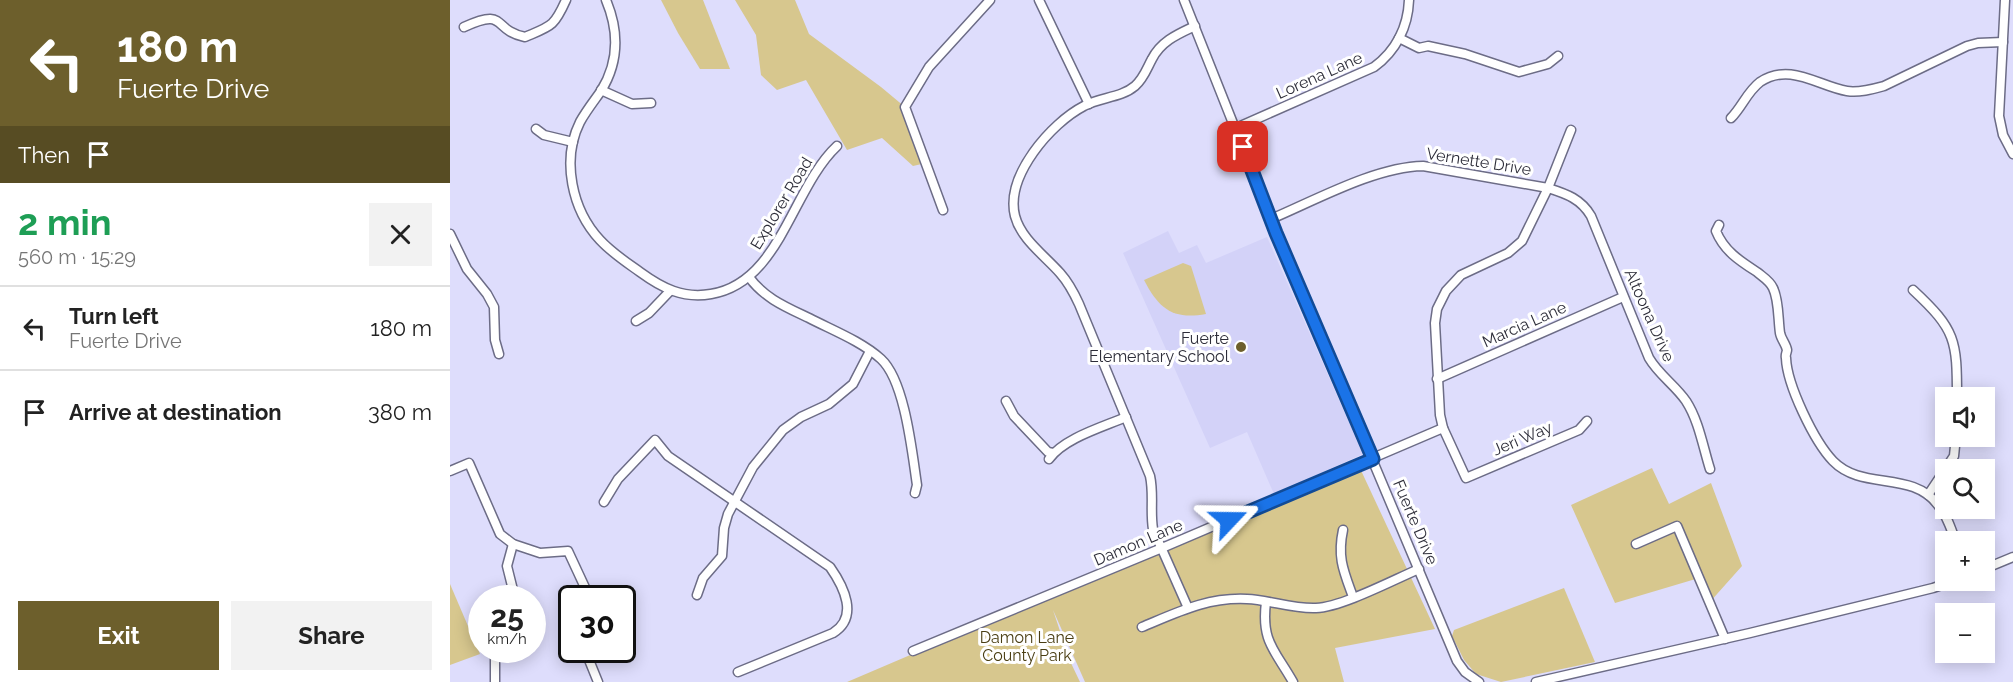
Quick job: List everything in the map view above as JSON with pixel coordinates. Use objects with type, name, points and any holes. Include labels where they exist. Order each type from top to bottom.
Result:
[{"type":"street","points":[[464,27],[490,18],[509,31],[525,37],[557,21],[566,0]]},
{"type":"street","name":"Explorer Road","points":[[606,0],[614,25],[615,52],[612,70],[581,120],[573,142],[571,171],[573,190],[588,225],[600,240],[658,285],[670,291],[691,295],[716,293],[732,288],[749,277],[768,256],[816,169],[837,146]]},
{"type":"street","points":[[943,210],[905,107],[929,66],[990,0]]},
{"type":"street","points":[[1039,0],[1089,104]]},
{"type":"street","name":"Fuerte Drive","points":[[1184,0],[1271,219],[1457,661],[1468,679],[1479,682]]},
{"type":"street","name":"Lorena Lane","points":[[1236,128],[1368,71],[1384,59],[1399,38],[1408,15],[1409,0]]},
{"type":"street","points":[[2006,0],[1999,116],[2003,135],[2013,154]]},
{"type":"street","points":[[1188,609],[1152,523],[1150,476],[1076,297],[1059,272],[1029,240],[1017,222],[1014,210],[1015,185],[1020,174],[1033,154],[1060,123],[1089,104],[1131,88],[1143,76],[1160,47],[1195,26]]},
{"type":"street","points":[[1399,38],[1419,48],[1428,46],[1465,54],[1519,72],[1548,64],[1558,56]]},
{"type":"street","points":[[1731,118],[1738,111],[1746,96],[1758,84],[1774,76],[1794,74],[1807,77],[1825,86],[1847,91],[1869,90],[1884,86],[1967,46],[2003,42]]},
{"type":"street","points":[[601,90],[632,104],[651,103]]},
{"type":"street","points":[[536,129],[544,135],[573,142]]},
{"type":"street","points":[[1373,459],[1443,428],[1437,379],[1435,322],[1439,303],[1455,280],[1467,271],[1503,256],[1526,236],[1572,130]]},
{"type":"street","name":"Vernette Drive","points":[[1271,219],[1376,174],[1407,167],[1424,166],[1548,188]]},
{"type":"street","name":"Altoona Drive","points":[[1548,188],[1568,194],[1588,211],[1649,358],[1660,374],[1678,390],[1691,410],[1710,469]]},
{"type":"street","points":[[1719,225],[1716,231],[1720,242],[1727,250],[1767,279],[1773,287],[1780,337],[1787,350],[1785,358],[1790,378],[1801,410],[1828,455],[1838,466],[1855,476],[1907,484],[1918,488],[1944,512],[1952,531]]},
{"type":"street","points":[[450,234],[467,269],[487,294],[494,308],[495,340],[499,354]]},
{"type":"street","points":[[749,277],[766,296],[870,351],[886,364],[896,381],[912,454],[917,485],[915,493]]},
{"type":"street","points":[[1913,290],[1936,311],[1955,343],[1957,387]]},
{"type":"street","points":[[636,321],[650,314],[670,291]]},
{"type":"street","name":"Marcia Lane","points":[[1437,379],[1623,297]]},
{"type":"street","points":[[697,595],[703,578],[722,556],[724,528],[734,502],[753,467],[783,430],[801,417],[829,404],[853,384],[870,351]]},
{"type":"street","points":[[1006,401],[1014,416],[1051,456],[1079,437],[1126,417]]},
{"type":"street","name":"Jeri Way","points":[[1443,428],[1466,478],[1579,430],[1587,421]]},
{"type":"street","points":[[604,502],[618,479],[655,440],[668,456],[830,567],[848,606],[849,612],[843,625],[833,633],[738,672]]},
{"type":"street","points":[[1928,495],[1954,456],[1955,447]]},
{"type":"street","name":"Damon Lane","points":[[913,651],[1373,459]]},
{"type":"street","points":[[450,471],[469,463],[500,534],[513,544],[540,553],[568,550],[584,585]]},
{"type":"street","points":[[1636,544],[1677,526],[1725,639]]},
{"type":"street","points":[[1343,530],[1340,546],[1341,566],[1353,597]]},
{"type":"street","points":[[512,585],[507,566],[513,544]]},
{"type":"street","points":[[1995,564],[2013,557]]},
{"type":"street","points":[[1142,627],[1218,598],[1250,599],[1317,608],[1353,597],[1419,569]]},
{"type":"street","points":[[1536,682],[1725,639],[1935,587]]},
{"type":"street","points":[[1266,602],[1265,630],[1269,643],[1293,682]]},
{"type":"street","points":[[495,663],[495,682]]},
{"type":"street","points":[[590,663],[598,682]]},
{"type":"shaded area","name":"Fuerte Elementary School","points":[[1168,231],[1179,253],[1197,245],[1206,263],[1267,237],[1363,454],[1274,494],[1247,432],[1210,448],[1123,253]]},
{"type":"green space","points":[[661,0],[703,0],[730,69],[700,69]]},
{"type":"green space","points":[[735,0],[795,0],[809,34],[905,107],[926,163],[913,166],[882,138],[847,150],[806,80],[777,90],[761,75],[756,35]]},
{"type":"green space","points":[[1183,263],[1191,266],[1206,314],[1184,315],[1168,310],[1155,298],[1144,280]]},
{"type":"green space","name":"Damon Lane County Park","points":[[1358,464],[1435,629],[1335,648],[1344,682],[1085,682],[1053,610],[1070,661],[1080,682],[847,682]]},
{"type":"green space","points":[[1652,468],[1669,504],[1711,483],[1742,566],[1709,603],[1699,578],[1615,603],[1571,505]]},
{"type":"green space","points":[[450,584],[468,626],[468,658],[450,665]]},
{"type":"green space","points":[[1564,588],[1595,662],[1501,682],[1476,674],[1464,660],[1452,636],[1454,630]]},
{"type":"place","name":"Fuerte Elementary School","points":[[1241,347]]},
{"type":"route","points":[[1229,520],[1373,459],[1276,233],[1243,147]]}]
